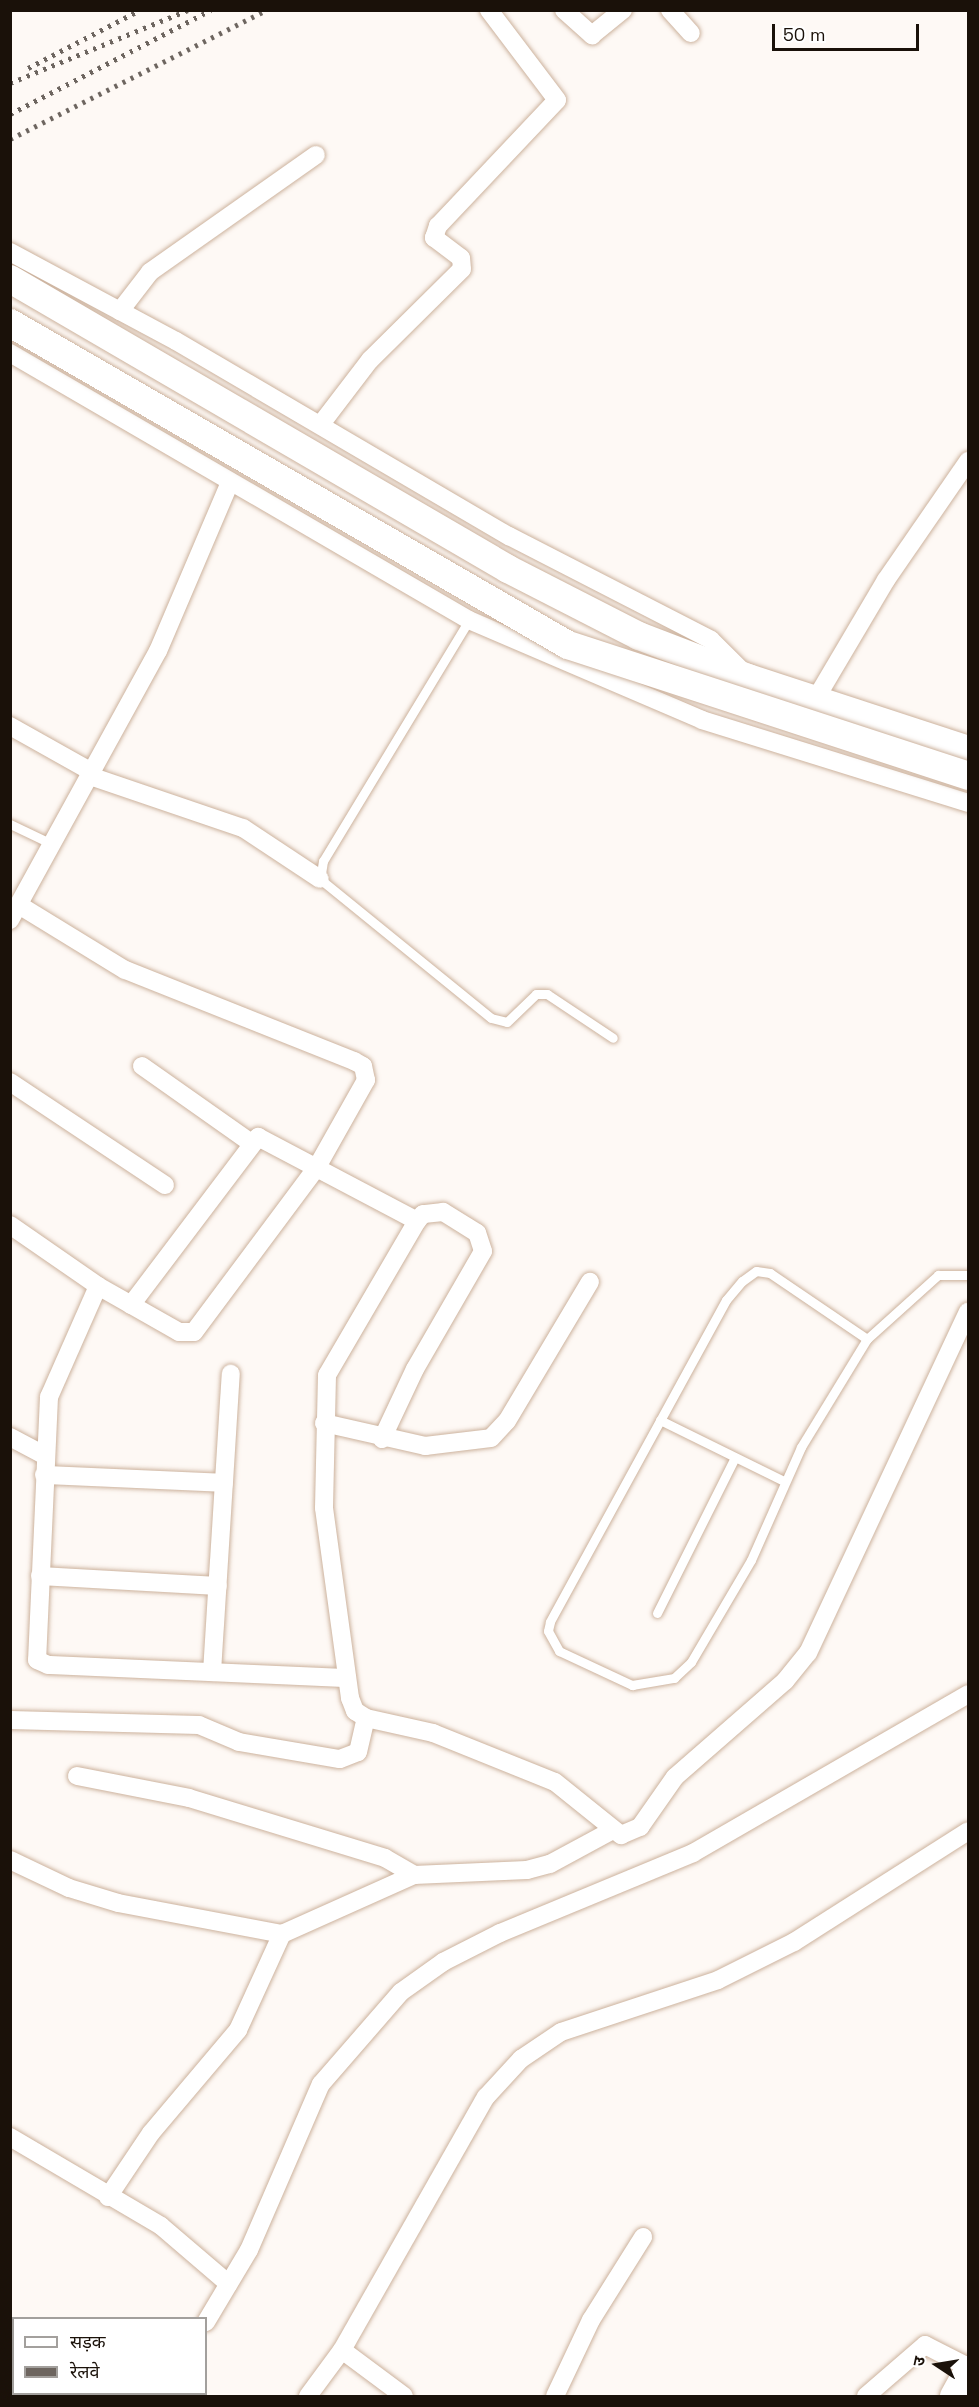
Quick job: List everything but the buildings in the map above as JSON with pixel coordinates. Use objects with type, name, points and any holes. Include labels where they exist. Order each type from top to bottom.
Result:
[{"type":"main road","points":[[10,279],[508,568],[639,636],[748,678],[969,750]]},
{"type":"main road","points":[[10,323],[568,645],[969,776]]},
{"type":"street","points":[[321,424],[370,360],[462,269],[461,258],[434,232],[557,100],[489,10]]},
{"type":"street","points":[[564,10],[580,30],[592,34],[623,10]]},
{"type":"street","points":[[670,10],[691,33]]},
{"type":"street","points":[[120,311],[150,272],[186,244],[316,155]]},
{"type":"street","points":[[10,252],[321,424],[509,536],[711,640],[748,678],[728,727]]},
{"type":"street","points":[[10,353],[469,620],[657,702],[728,727],[969,803]]},
{"type":"street","points":[[815,699],[886,580],[969,461]]},
{"type":"street","points":[[10,1225],[98,1286],[179,1332],[194,1332],[317,1167],[366,1080],[363,1066],[117,966],[15,913],[158,651],[230,482]]},
{"type":"street","points":[[10,726],[92,772]]},
{"type":"street","points":[[92,772],[90,776],[243,828],[320,879]]},
{"type":"street","points":[[142,1066],[251,1143]]},
{"type":"street","points":[[10,1082],[165,1185]]},
{"type":"street","points":[[131,1305],[251,1143],[265,1138],[417,1221]]},
{"type":"street","points":[[382,1439],[415,1368],[483,1251],[477,1233],[442,1212],[423,1214],[417,1221],[334,1358],[323,1397],[324,1508],[347,1678],[355,1711],[366,1718],[433,1733],[526,1768],[584,1802],[611,1831],[621,1835],[640,1827],[675,1777],[785,1681],[808,1653],[969,1312]]},
{"type":"street","points":[[324,1423],[382,1439],[425,1446],[491,1438],[507,1421],[590,1282]]},
{"type":"street","points":[[98,1286],[51,1386],[45,1455],[36,1654],[41,1664],[347,1678]]},
{"type":"street","points":[[212,1672],[231,1374]]},
{"type":"street","points":[[10,1437],[45,1455]]},
{"type":"street","points":[[44,1475],[224,1483]]},
{"type":"street","points":[[40,1576],[218,1586]]},
{"type":"street","points":[[207,2320],[249,2250],[321,2084],[401,1992],[443,1962],[500,1933],[693,1853],[969,1694]]},
{"type":"street","points":[[10,1720],[199,1725],[240,1742],[340,1759],[358,1752],[366,1718]]},
{"type":"street","points":[[77,1776],[189,1798],[378,1855],[414,1875]]},
{"type":"street","points":[[10,1860],[69,1888],[118,1903],[282,1934],[414,1875],[527,1870],[550,1864],[611,1831]]},
{"type":"street","points":[[308,2397],[342,2350],[486,2097],[521,2059],[561,2032],[718,1980],[794,1942],[969,1831]]},
{"type":"street","points":[[108,2197],[151,2133],[238,2030],[282,1934]]},
{"type":"street","points":[[10,2137],[108,2197],[161,2226],[229,2284]]},
{"type":"street","points":[[555,2397],[591,2320],[643,2237]]},
{"type":"street","points":[[866,2397],[924,2345],[969,2368],[953,2397]]},
{"type":"street","points":[[342,2350],[404,2397]]},
{"type":"lane","points":[[469,620],[323,861],[320,879],[491,1018],[507,1022],[536,994],[547,994],[614,1038]]},
{"type":"lane","points":[[10,824],[52,844]]},
{"type":"lane","points":[[867,1339],[786,1281],[756,1271],[726,1300],[550,1622],[548,1631],[559,1651],[632,1685],[674,1678],[710,1636],[751,1560],[784,1481],[867,1339],[938,1275],[969,1275]]},
{"type":"lane","points":[[660,1420],[784,1481]]},
{"type":"lane","points":[[657,1613],[735,1457]]},
{"type":"railway","points":[[28,68],[140,10]]},
{"type":"railway","points":[[10,83],[188,10]]},
{"type":"railway","points":[[10,114],[211,10]]},
{"type":"railway","points":[[10,139],[266,10]]}]
